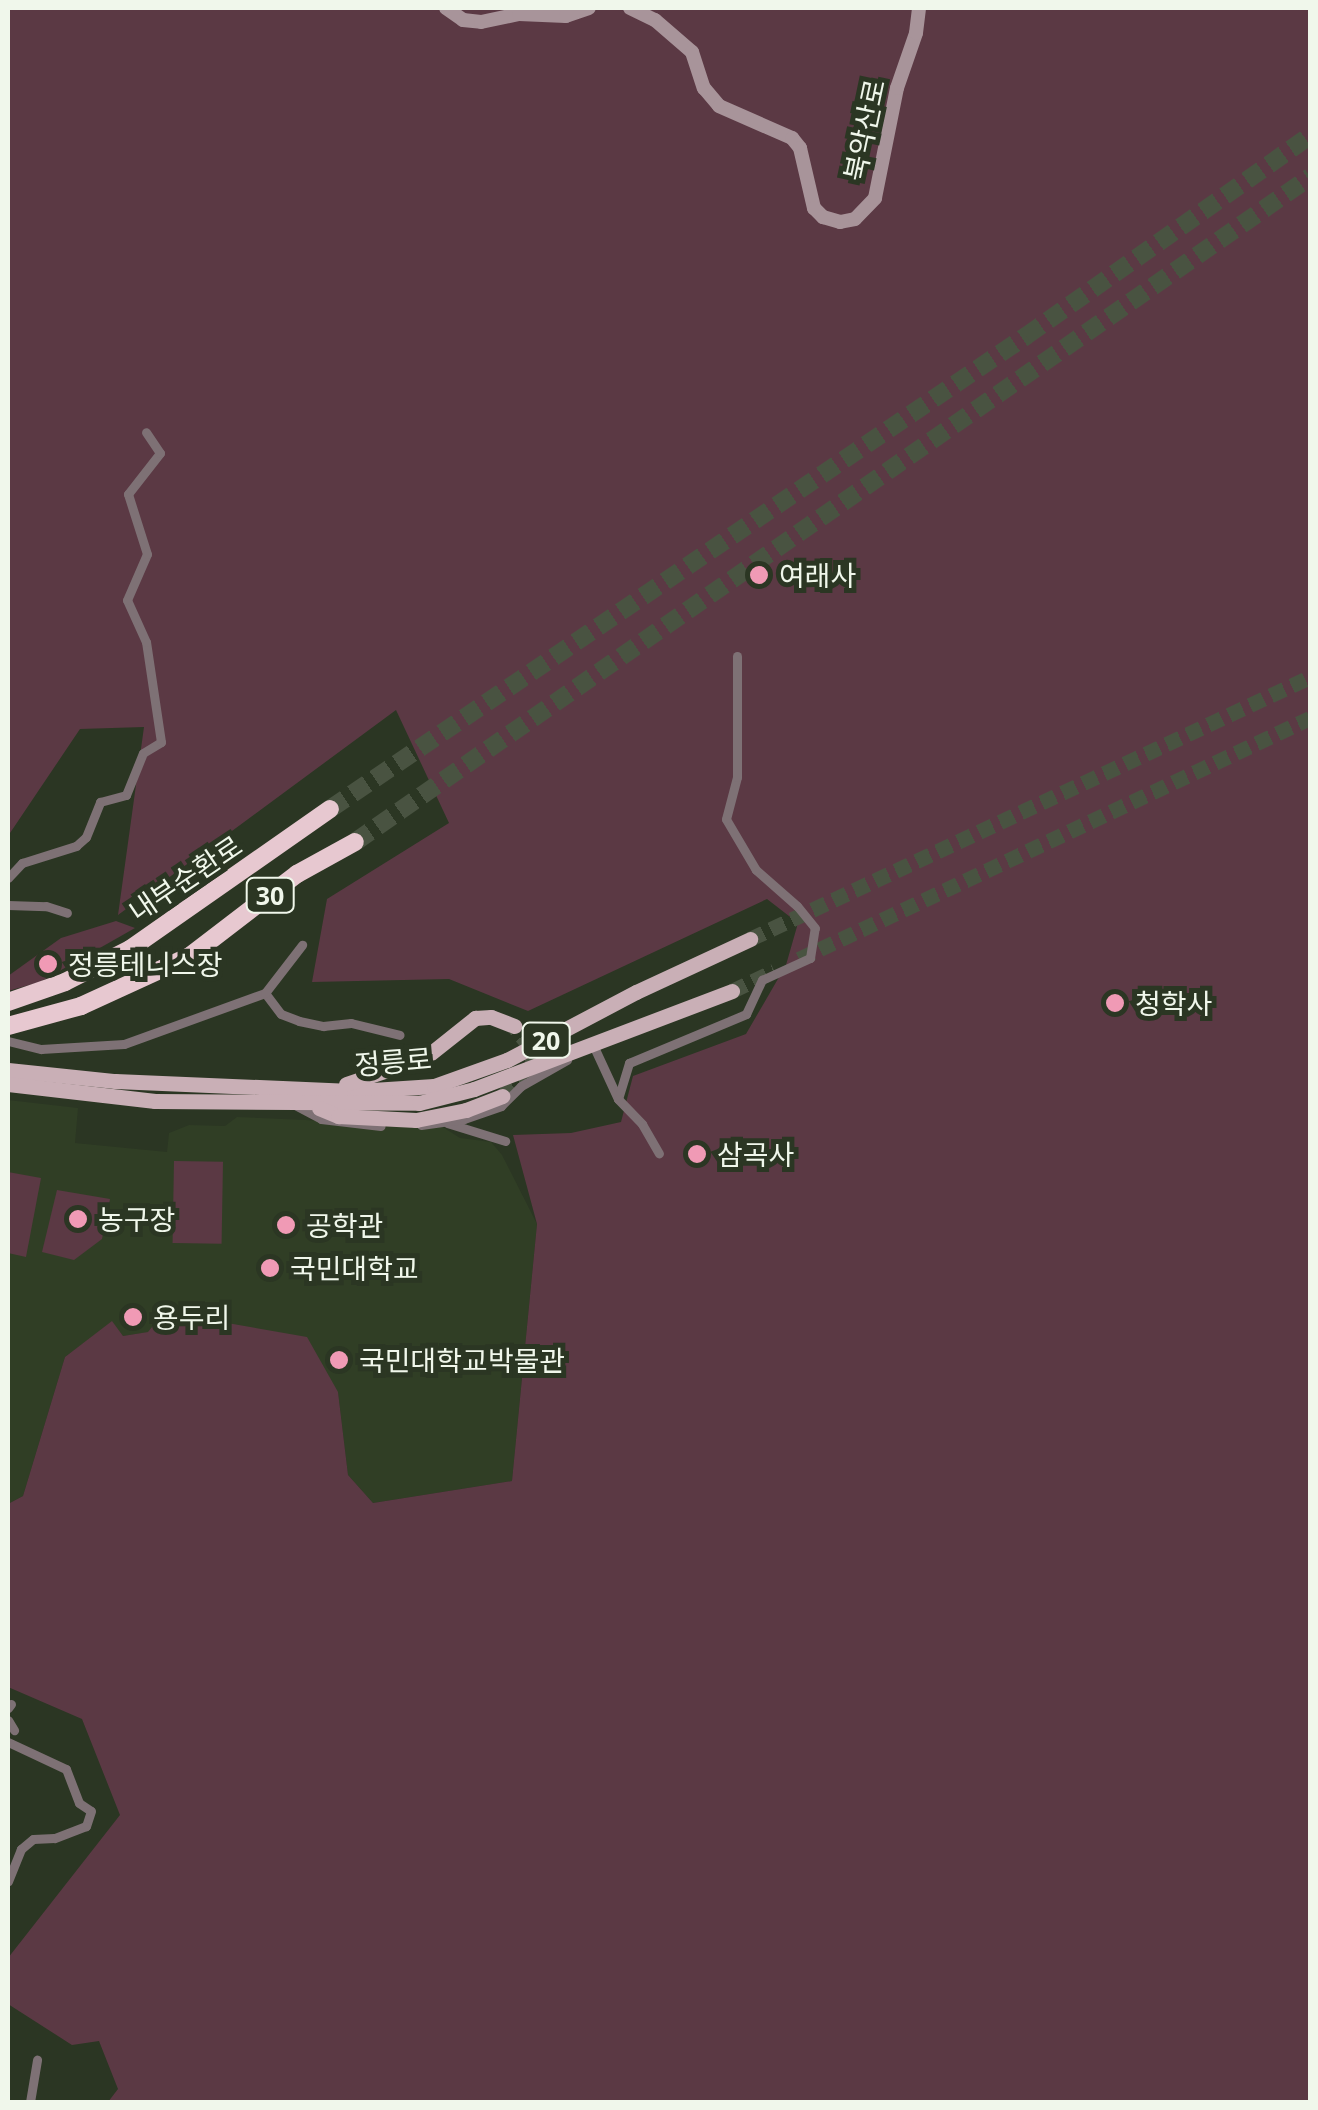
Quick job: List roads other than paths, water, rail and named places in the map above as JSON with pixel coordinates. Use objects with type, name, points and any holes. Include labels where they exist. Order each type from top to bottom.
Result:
[{"type":"highway","name":"내부순환로","points":[[8,1002],[99,966],[168,923],[330,809]]},
{"type":"highway","name":"30","points":[[8,1026],[81,1006],[190,956],[296,874],[355,842]]},
{"type":"main road","name":"정릉로","points":[[8,1070],[115,1081],[398,1090],[469,1076],[750,939]]},
{"type":"main road","name":"정릉로","points":[[8,1084],[183,1102],[419,1103],[448,1097],[732,991]]},
{"type":"main road","points":[[328,1090],[426,1058],[475,1018],[491,1017],[514,1026]]},
{"type":"main road","points":[[183,1102],[180,1096],[188,1092],[247,1096],[268,1086]]},
{"type":"main road","points":[[311,1104],[338,1116],[416,1120],[466,1110],[502,1096]]},
{"type":"street","points":[[446,8],[462,20],[481,22],[519,14],[566,16],[589,8]]},
{"type":"street","name":"북악산로","points":[[630,8],[655,20],[692,52],[704,88],[719,106],[792,138],[800,148],[814,208],[823,217],[840,222],[855,219],[875,198],[896,88],[916,33],[920,8]]},
{"type":"street","points":[[8,878],[22,863],[76,846],[86,837],[100,802],[126,795],[144,753],[161,742],[146,642],[126,600],[147,554],[128,494],[160,453],[146,432]]},
{"type":"street","points":[[618,1099],[629,1063],[746,1014],[762,980],[810,958],[816,942],[809,920],[756,870],[726,819],[737,777],[737,656]]},
{"type":"street","points":[[8,904],[46,906],[67,913]]},
{"type":"street","points":[[8,1040],[41,1049],[124,1044],[265,993],[302,945]]},
{"type":"street","points":[[265,993],[280,1014],[299,1021],[323,1026],[352,1023],[400,1036]]},
{"type":"street","name":"정릉로","points":[[447,1123],[501,1106],[533,1078],[672,1013]]},
{"type":"street","points":[[594,1047],[618,1099],[642,1124],[659,1154]]},
{"type":"street","name":"정릉로","points":[[293,1104],[321,1119],[447,1123],[505,1141]]},
{"type":"street","points":[[8,1720],[14,1730]]},
{"type":"street","points":[[8,1742],[66,1769],[79,1803],[91,1811],[86,1826],[54,1838],[33,1839],[21,1849],[8,1882]]},
{"type":"street","points":[[30,2102],[37,2060]]},
{"type":"tunnel","points":[[330,809],[1026,336],[1310,136]]},
{"type":"tunnel","points":[[355,842],[1310,177]]},
{"type":"tunnel","points":[[750,939],[1310,677]]},
{"type":"tunnel","points":[[799,959],[1310,718]]},
{"type":"tunnel","points":[[732,991],[774,971]]},
{"type":"tunnel","points":[[502,1096],[525,1077],[533,1063],[531,1048],[514,1026]]},
{"type":"place","name":"여래사","points":[[759,575]]},
{"type":"place","name":"정릉테니스장","points":[[48,964]]},
{"type":"place","name":"청학사","points":[[1115,1003]]},
{"type":"place","name":"삼곡사","points":[[697,1154]]},
{"type":"place","name":"농구장","points":[[78,1219]]},
{"type":"place","name":"공학관","points":[[286,1225]]},
{"type":"place","name":"국민대학교","points":[[270,1268]]},
{"type":"place","name":"용두리","points":[[133,1317]]},
{"type":"place","name":"국민대학교박물관","points":[[339,1360]]}]
